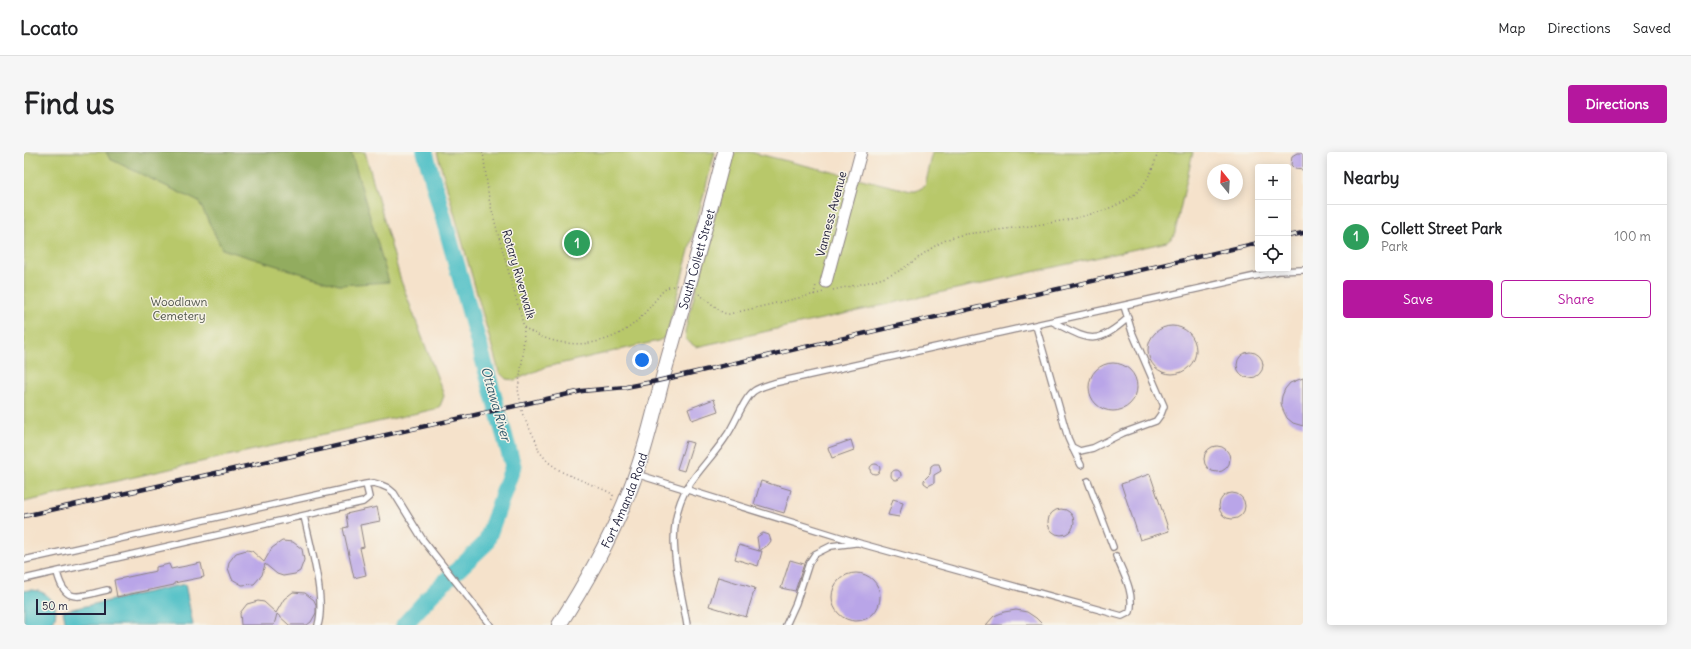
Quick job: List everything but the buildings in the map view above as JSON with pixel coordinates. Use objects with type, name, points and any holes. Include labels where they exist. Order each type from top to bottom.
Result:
[{"type":"street","name":"South Collett Street","points":[[666,366],[725,152]]},
{"type":"street","name":"Vanness Avenue","points":[[826,282],[861,152]]},
{"type":"street","name":"Fort Amanda Road","points":[[559,625],[599,559],[636,474],[656,410],[666,366]]},
{"type":"lane","points":[[687,625],[677,574],[674,547],[674,532],[679,506],[686,490],[728,435],[750,394],[758,388],[774,383],[1278,271],[1303,270]]},
{"type":"lane","points":[[1072,447],[1080,451],[1093,448],[1124,433],[1156,421],[1164,406],[1124,306]]},
{"type":"lane","points":[[1053,322],[1078,335],[1093,338],[1102,337],[1108,334],[1128,318]]},
{"type":"lane","points":[[1036,326],[1058,406],[1072,447],[1081,465]]},
{"type":"lane","points":[[636,474],[862,544],[1122,616],[1130,612],[1132,604],[1129,590],[1116,556]]},
{"type":"lane","points":[[1088,482],[1113,547]]},
{"type":"lane","points":[[24,579],[366,501],[369,494],[366,484]]},
{"type":"lane","points":[[24,560],[366,484],[378,484],[391,490],[423,540],[467,598],[490,625]]},
{"type":"lane","points":[[304,516],[320,596],[321,617],[318,625]]},
{"type":"lane","points":[[786,625],[796,603],[809,563],[815,554],[831,546],[862,544]]},
{"type":"lane","points":[[57,572],[62,589],[70,595],[80,596],[107,590]]},
{"type":"path","name":"Rotary Riverwalk","points":[[483,152],[489,199],[524,327],[523,355],[518,389],[523,416],[536,441],[539,451],[548,462],[562,472],[610,492],[613,495],[611,504]]},
{"type":"path","points":[[524,327],[534,334],[564,343],[583,344],[599,341],[629,327],[669,286],[689,286],[723,313],[729,314],[879,279],[896,272],[937,245],[957,236],[1042,225],[1095,213],[1117,205],[1132,197],[1144,184],[1158,152]]},
{"type":"green space","name":"Woodlawn Cemetery","points":[[24,152],[365,152],[401,281],[444,396],[440,406],[435,409],[24,502]]},
{"type":"green space","points":[[106,152],[351,152],[389,282],[339,285],[222,249],[199,202],[110,159]]},
{"type":"green space","points":[[437,152],[715,152],[666,337],[658,341],[546,367],[515,380],[506,379],[499,372]]},
{"type":"green space","points":[[736,152],[750,152],[916,191],[925,186],[933,152],[1193,152],[1174,236],[1167,242],[696,347],[686,340],[685,331],[730,158]]},
{"type":"water","points":[[185,584],[193,625],[66,625],[63,611]]},
{"type":"water","points":[[36,590],[48,596],[52,600],[56,612],[55,618],[51,625],[24,625],[24,591]]},
{"type":"waterway","name":"Ottawa River","points":[[404,625],[432,594],[486,543],[513,466],[425,152]]},
{"type":"railway","points":[[1291,235],[1303,233]]},
{"type":"railway","points":[[24,516],[582,391],[626,387],[657,381],[1255,244]]},
{"type":"place","name":"Collett Street Park","points":[[577,243]]}]
